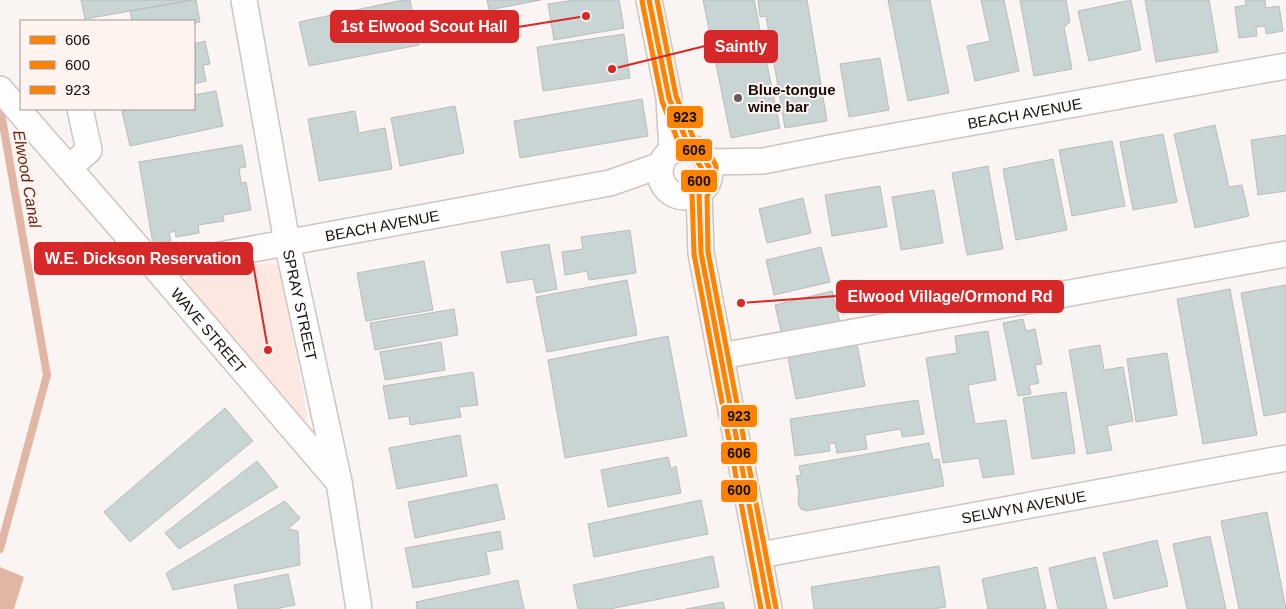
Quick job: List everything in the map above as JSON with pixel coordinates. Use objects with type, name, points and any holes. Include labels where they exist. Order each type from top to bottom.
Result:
[{"type":"street","name":"SPRAY STREET","points":[[244,0],[287,242],[339,482],[359,609]]},
{"type":"street","points":[[649,0],[701,253],[769,609]]},
{"type":"street","name":"BEACH AVENUE","points":[[155,267],[610,183],[763,161],[1286,66]]},
{"type":"street","name":"WAVE STREET","points":[[0,89],[339,482]]},
{"type":"street","points":[[70,168],[89,150],[80,110]]},
{"type":"street","points":[[721,356],[1286,254]]},
{"type":"street","name":"SELWYN AVENUE","points":[[760,555],[1286,458]]},
{"type":"shaded area","points":[[268,263],[279,266],[307,415],[304,420],[298,417],[185,281],[190,275]]},
{"type":"shaded area","points":[[0,567],[24,577],[14,609],[0,609]]},
{"type":"building","points":[[81,0],[192,0],[85,19]]},
{"type":"building","points":[[196,0],[200,22],[195,23],[195,20],[132,20],[130,11]]},
{"type":"building","points":[[410,0],[419,45],[309,66],[299,22]]},
{"type":"building","points":[[487,0],[541,0],[489,10]]},
{"type":"building","points":[[575,0],[619,0],[624,28],[554,40],[548,4]]},
{"type":"building","points":[[703,0],[754,0],[780,128],[731,138]]},
{"type":"building","points":[[758,0],[807,0],[827,121],[785,128],[766,16],[760,17]]},
{"type":"building","points":[[888,0],[930,0],[949,93],[908,101]]},
{"type":"building","points":[[981,0],[1004,0],[1019,71],[975,81],[967,46],[990,41]]},
{"type":"building","points":[[1020,0],[1066,0],[1070,22],[1064,27],[1072,69],[1034,76]]},
{"type":"building","points":[[1131,0],[1141,50],[1089,61],[1078,11]]},
{"type":"building","points":[[1145,0],[1209,0],[1218,52],[1156,62]]},
{"type":"building","points":[[1245,0],[1265,0],[1266,8],[1279,6],[1283,31],[1266,34],[1265,26],[1256,27],[1257,36],[1239,38],[1235,7],[1246,5]]},
{"type":"building","points":[[624,34],[630,78],[543,91],[537,47]]},
{"type":"building","points":[[205,41],[210,64],[203,65],[206,81],[195,84],[195,44]]},
{"type":"building","points":[[880,58],[889,110],[849,117],[840,64]]},
{"type":"building","points":[[216,91],[223,126],[130,146],[122,111],[195,110],[195,95]]},
{"type":"building","points":[[642,99],[648,136],[520,158],[514,121]]},
{"type":"building","points":[[455,106],[464,153],[400,166],[391,118]]},
{"type":"building","points":[[355,111],[359,133],[385,128],[392,169],[319,181],[308,119]]},
{"type":"building","points":[[1215,125],[1229,187],[1242,185],[1249,216],[1195,228],[1174,134]]},
{"type":"building","points":[[1163,134],[1177,202],[1133,210],[1120,142]]},
{"type":"building","points":[[1286,135],[1286,191],[1258,195],[1251,140]]},
{"type":"building","points":[[1112,141],[1125,206],[1072,216],[1059,150]]},
{"type":"building","points":[[242,145],[246,167],[239,168],[241,183],[246,182],[251,210],[223,215],[224,221],[198,225],[199,233],[176,237],[175,231],[169,233],[171,241],[153,244],[139,162]]},
{"type":"building","points":[[1053,159],[1067,230],[1016,240],[1003,169]]},
{"type":"building","points":[[988,166],[1003,249],[967,255],[952,173]]},
{"type":"building","points":[[880,186],[887,227],[832,236],[825,195]]},
{"type":"building","points":[[934,190],[943,243],[901,250],[892,197]]},
{"type":"building","points":[[803,198],[811,233],[767,243],[759,209]]},
{"type":"building","points":[[630,230],[636,273],[589,280],[587,271],[565,275],[562,252],[583,249],[581,237]]},
{"type":"building","points":[[549,244],[557,289],[536,293],[533,279],[507,283],[501,252]]},
{"type":"building","points":[[821,247],[830,282],[774,295],[766,260]]},
{"type":"building","points":[[424,261],[433,310],[366,321],[357,273]]},
{"type":"building","points":[[627,280],[637,335],[547,352],[536,297]]},
{"type":"building","points":[[1286,285],[1286,412],[1264,416],[1241,293]]},
{"type":"building","points":[[1230,289],[1257,435],[1203,444],[1177,299]]},
{"type":"building","points":[[832,291],[841,326],[783,340],[775,305]]},
{"type":"building","points":[[454,309],[458,335],[375,350],[370,323]]},
{"type":"building","points":[[1023,319],[1026,331],[1035,329],[1042,364],[1035,365],[1039,383],[1029,385],[1031,394],[1018,396],[1003,323]]},
{"type":"building","points":[[988,331],[996,380],[968,385],[975,424],[1006,420],[1014,474],[983,478],[979,458],[943,463],[926,358],[957,353],[955,336]]},
{"type":"building","points":[[668,336],[687,436],[565,458],[548,360]]},
{"type":"building","points":[[441,342],[445,370],[385,380],[380,352]]},
{"type":"building","points":[[857,344],[865,386],[796,399],[788,358]]},
{"type":"building","points":[[1100,345],[1104,370],[1123,367],[1133,421],[1107,426],[1112,450],[1087,454],[1069,350]]},
{"type":"building","points":[[1167,353],[1177,415],[1136,422],[1127,359]]},
{"type":"building","points":[[473,372],[478,405],[459,407],[461,417],[410,425],[409,416],[389,419],[383,386]]},
{"type":"building","points":[[1066,392],[1075,453],[1032,459],[1023,398]]},
{"type":"building","points":[[918,400],[924,434],[902,437],[901,429],[865,435],[867,449],[837,453],[835,443],[829,444],[830,451],[795,456],[790,419]]},
{"type":"building","points":[[225,408],[253,441],[130,542],[104,512]]},
{"type":"building","points":[[460,435],[467,476],[397,489],[389,448]]},
{"type":"building","points":[[929,443],[933,460],[939,459],[944,486],[806,511],[801,509],[798,504],[799,493],[796,476],[801,475],[799,466]]},
{"type":"building","points":[[668,457],[671,469],[676,466],[681,493],[608,507],[601,470]]},
{"type":"building","points":[[257,461],[278,487],[179,549],[165,533]]},
{"type":"building","points":[[497,484],[505,519],[415,538],[408,502]]},
{"type":"building","points":[[701,500],[708,534],[594,557],[588,524]]},
{"type":"building","points":[[285,501],[300,518],[288,529],[298,531],[300,565],[173,590],[166,573]]},
{"type":"building","points":[[1267,512],[1286,609],[1239,609],[1221,521]]},
{"type":"building","points":[[500,531],[503,549],[486,552],[490,574],[413,588],[405,548]]},
{"type":"building","points":[[1210,536],[1226,609],[1187,609],[1173,544]]},
{"type":"building","points":[[1157,540],[1168,586],[1114,599],[1103,553]]},
{"type":"building","points":[[713,556],[719,587],[610,609],[578,609],[573,585]]},
{"type":"building","points":[[1095,557],[1107,609],[1058,609],[1049,568]]},
{"type":"building","points":[[939,566],[946,607],[933,609],[814,609],[811,587]]},
{"type":"building","points":[[1037,567],[1046,609],[988,609],[982,579]]},
{"type":"building","points":[[288,574],[295,605],[275,609],[238,609],[234,585]]},
{"type":"building","points":[[518,580],[524,609],[417,609],[416,602]]},
{"type":"building","points":[[723,602],[725,609],[686,609]]},
{"type":"waterway","name":"Elwood Canal","points":[[0,107],[47,375],[0,549]]},
{"type":"transit line","name":"606","points":[[649,0],[669,98],[689,147],[702,155],[709,167],[708,180],[699,193],[701,253],[769,609]]},
{"type":"transit line","name":"923","points":[[657,0],[676,96],[695,142],[708,150],[716,166],[715,182],[707,196],[708,252],[776,608]]},
{"type":"transit line","name":"600","points":[[642,1],[662,101],[682,151],[697,161],[702,169],[701,178],[692,193],[694,254],[761,609]]},
{"type":"place","name":"1st Elwood Scout Hall","points":[[586,16]]},
{"type":"place","name":"Saintly","points":[[612,69]]},
{"type":"place","name":"Blue-tongue wine bar","points":[[738,98]]},
{"type":"place","name":"Elwood Village/Ormond Rd","points":[[741,303]]},
{"type":"place","name":"W.E. Dickson Reservation","points":[[268,350]]}]
